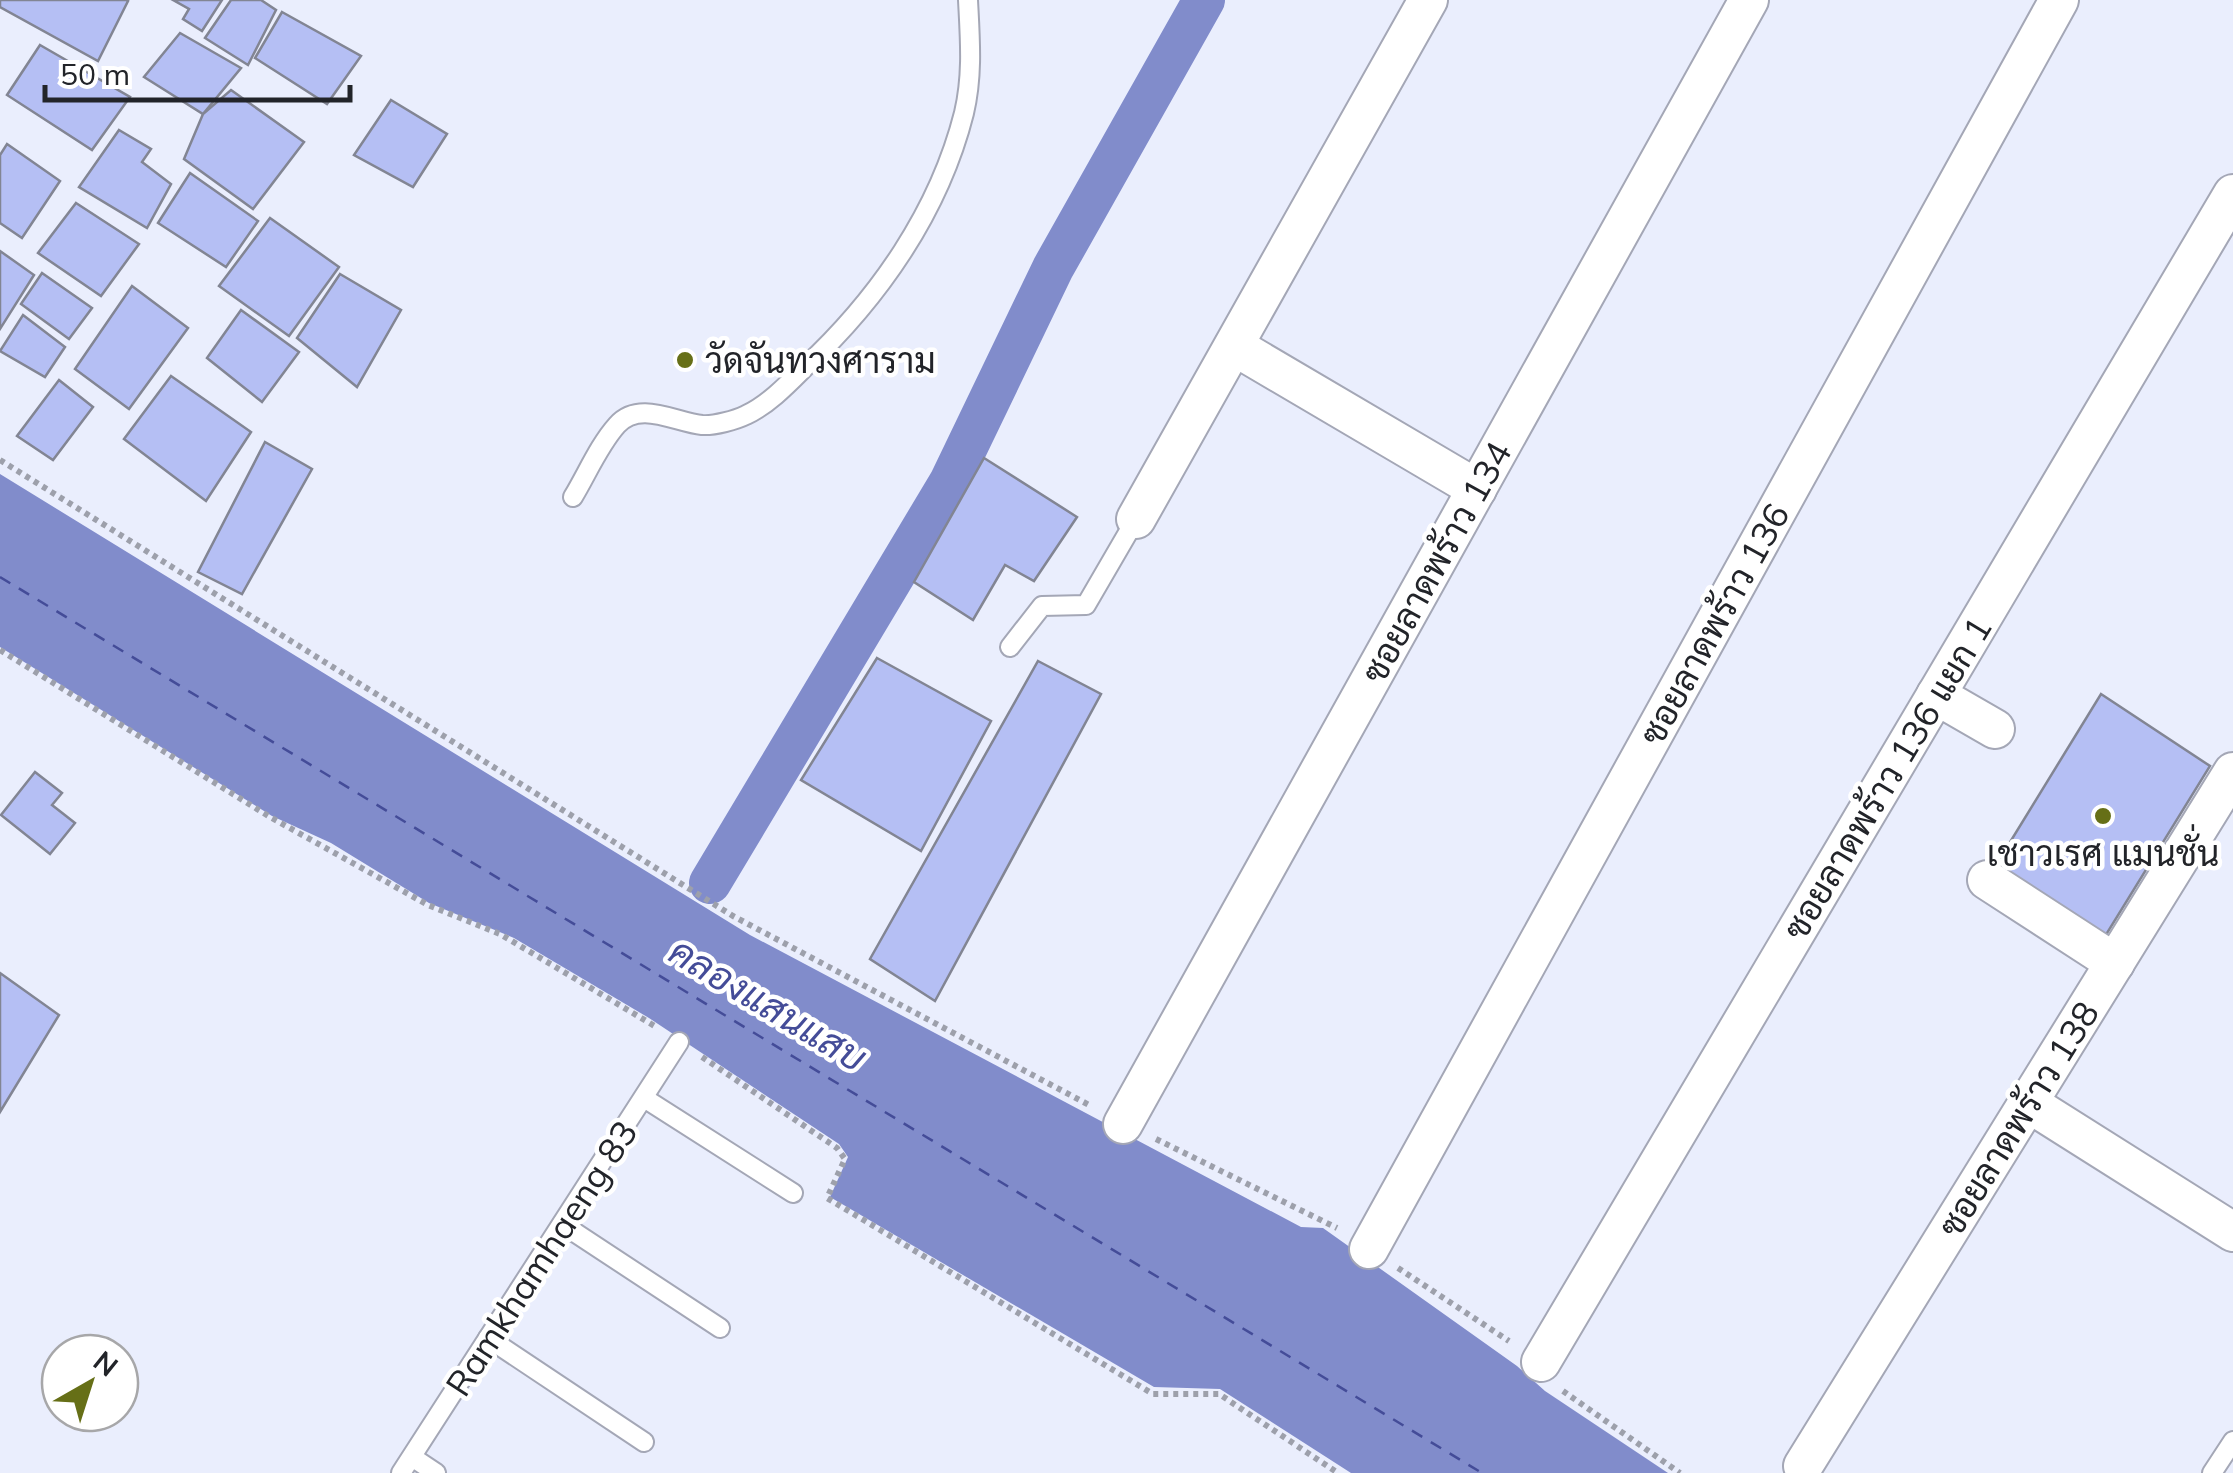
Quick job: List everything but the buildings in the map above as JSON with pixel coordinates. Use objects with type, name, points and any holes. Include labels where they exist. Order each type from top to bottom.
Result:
[{"type":"street","points":[[1136,519],[1428,0]]},
{"type":"street","name":"ซอยลาดพร้าว 134","points":[[1123,1124],[1749,0]]},
{"type":"street","name":"ซอยลาดพร้าว 136","points":[[1368,1249],[2059,0]]},
{"type":"street","name":"ซอยลาดพร้าว 136 แยก 1","points":[[1541,1362],[2233,194]]},
{"type":"street","points":[[1234,346],[1477,489]]},
{"type":"street","points":[[1936,695],[1995,728]]},
{"type":"street","name":"ซอยลาดพร้าว 138","points":[[1803,1466],[2233,772]]},
{"type":"street","points":[[1987,880],[2115,964]]},
{"type":"street","points":[[2027,1102],[2233,1232]]},
{"type":"lane","points":[[573,497],[616,426],[631,414],[654,414],[706,426],[747,415],[789,383],[858,318],[918,227],[945,171],[964,113],[972,66],[968,0]]},
{"type":"lane","points":[[1010,646],[1042,606],[1086,605],[1136,519]]},
{"type":"lane","name":"Ramkhamhaeng 83","points":[[406,1465],[680,1042]]},
{"type":"lane","points":[[644,1098],[793,1192]]},
{"type":"lane","points":[[562,1224],[720,1328]]},
{"type":"lane","points":[[488,1338],[644,1442]]},
{"type":"lane","points":[[2212,1473],[2233,1441]]},
{"type":"lane","points":[[406,1465],[436,1473]]},
{"type":"path","points":[[0,460],[733,916],[1123,1124],[1322,1218],[1541,1362],[1545,1378],[1680,1473]]},
{"type":"water","name":"คลองแสนแสบ","points":[[0,474],[750,935],[1301,1227],[1323,1228],[1517,1366],[1545,1391],[1668,1473],[1351,1473],[1220,1389],[1154,1387],[830,1197],[848,1157],[839,1144],[649,1018],[514,938],[429,903],[331,843],[272,816],[0,647]]},
{"type":"waterway","points":[[710,883],[950,482],[1053,268],[1204,0]]},
{"type":"ferry route","points":[[0,577],[1482,1473]]},
{"type":"place","name":"วัดจันทวงศาราม","points":[[685,360]]},
{"type":"place","name":"เชาวเรศ แมนชั่น","points":[[2103,816]]}]
